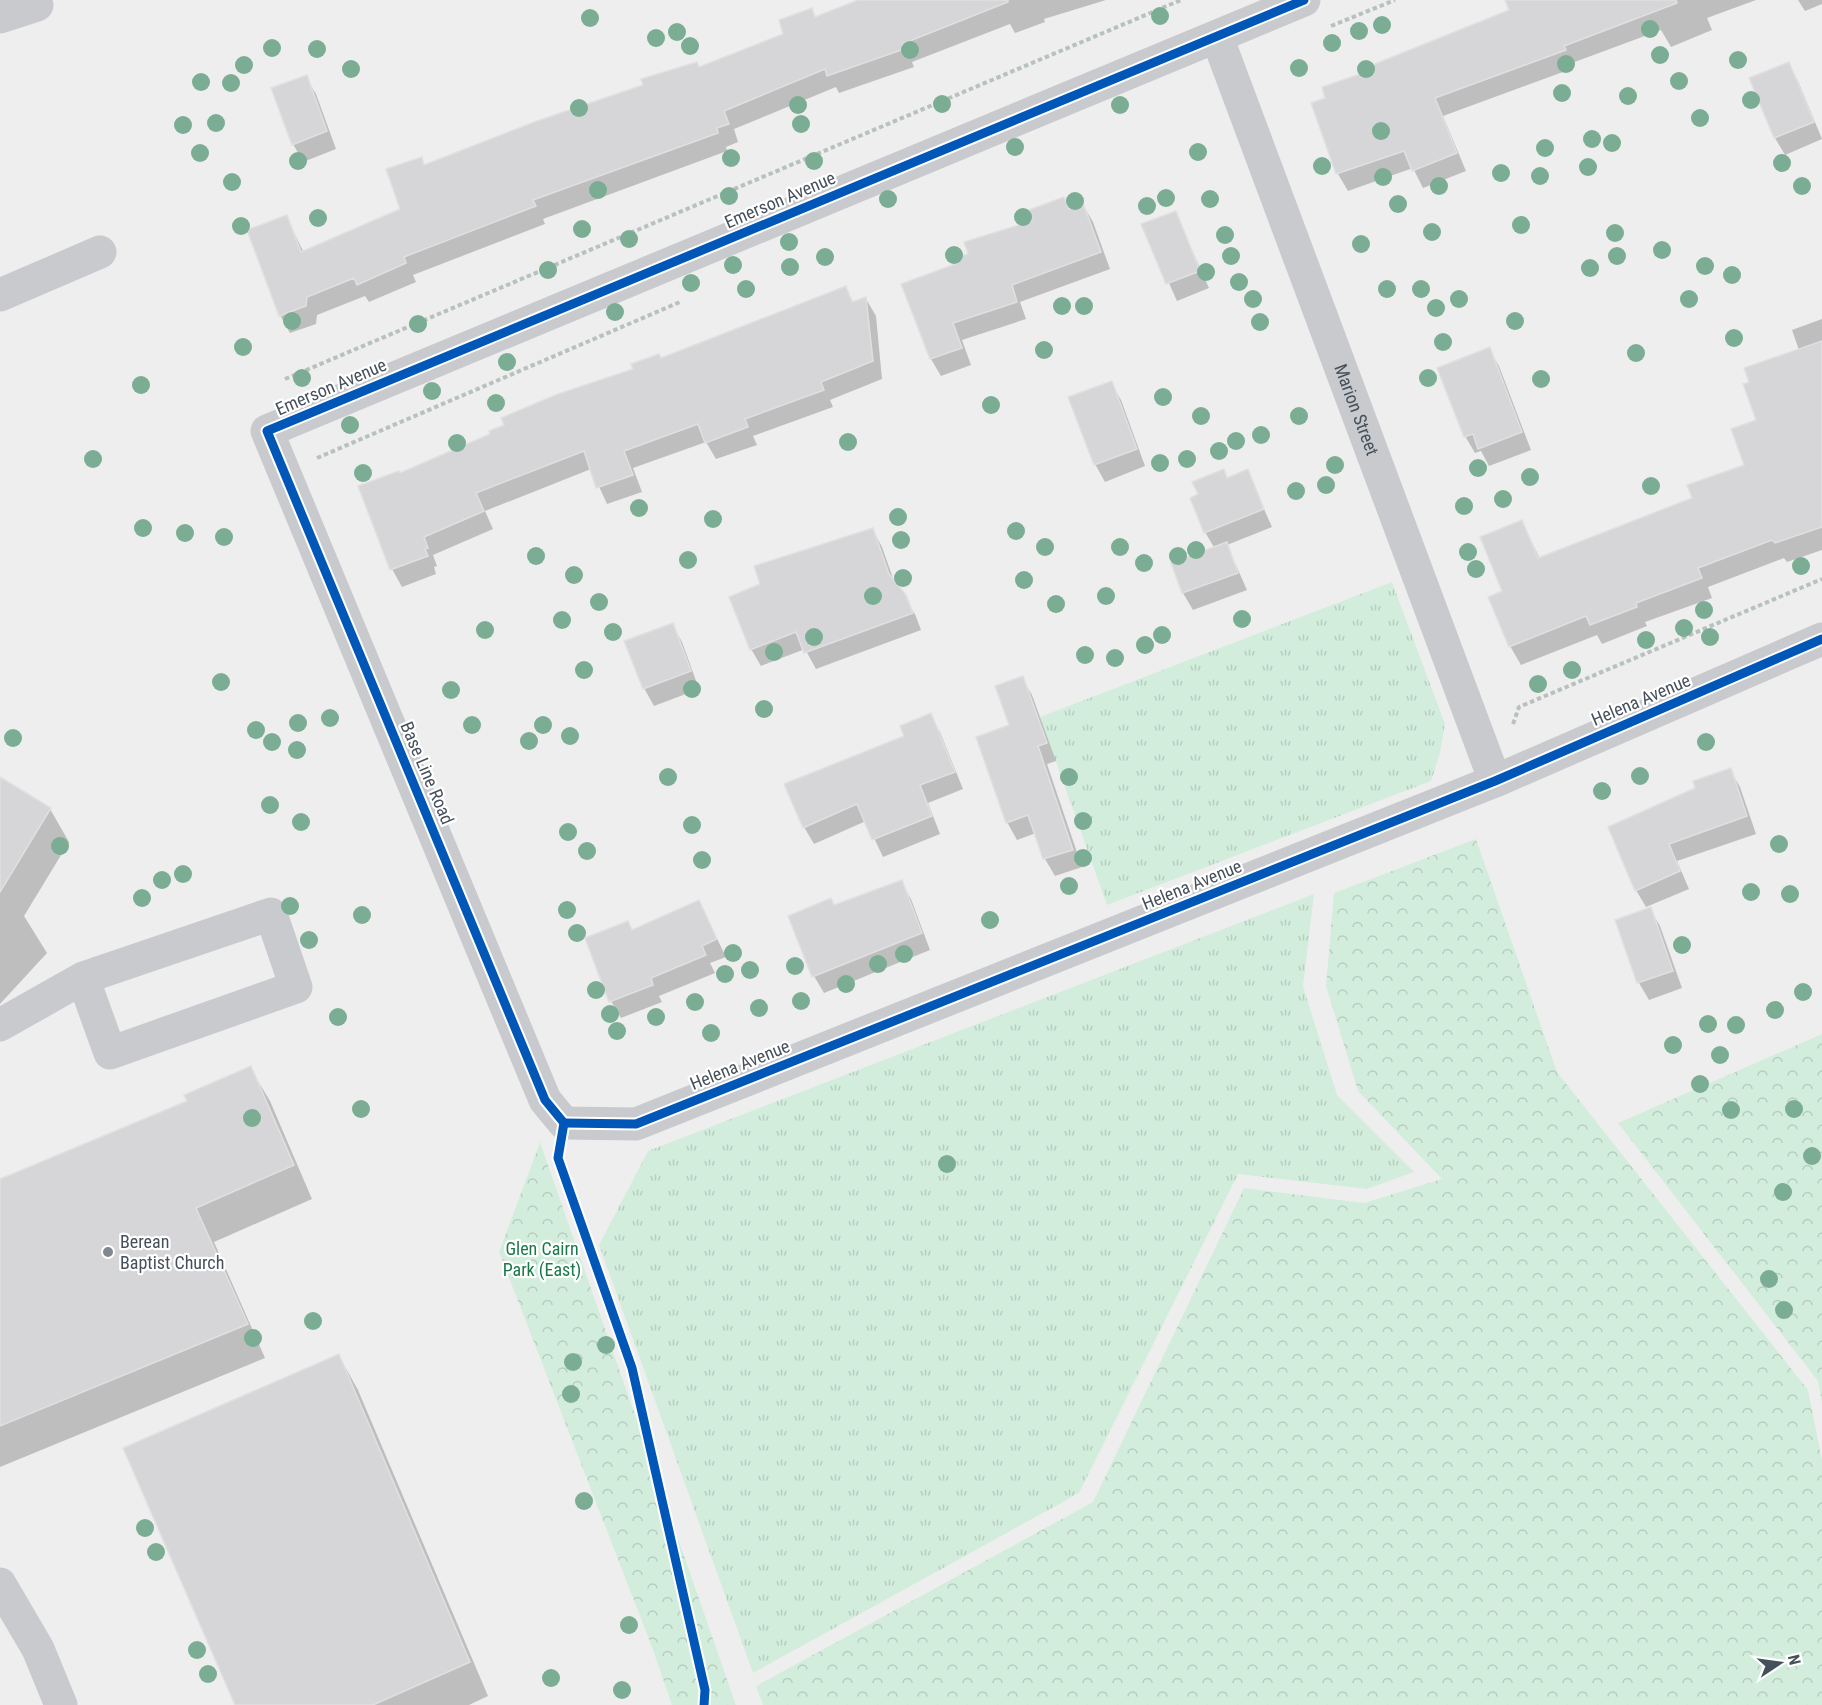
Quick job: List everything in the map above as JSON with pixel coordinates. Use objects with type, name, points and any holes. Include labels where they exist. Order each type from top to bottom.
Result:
[{"type":"street","points":[[0,17],[37,5],[36,0]]},
{"type":"street","name":"Emerson Avenue","points":[[267,431],[1304,0]]},
{"type":"street","name":"Marion Street","points":[[1217,37],[1495,781]]},
{"type":"street","points":[[0,295],[100,252]]},
{"type":"street","name":"Base Line Road","points":[[267,431],[545,1100],[564,1123]]},
{"type":"street","name":"Helena Avenue","points":[[564,1123],[636,1124],[1495,781],[1822,639]]},
{"type":"street","points":[[0,1025],[83,978],[271,914],[296,987],[110,1053],[83,978]]},
{"type":"street","points":[[0,1584],[38,1648],[61,1705]]},
{"type":"path","points":[[285,379],[1181,0]]},
{"type":"path","points":[[1512,728],[1518,707],[1822,579]]},
{"type":"green space","points":[[1392,582],[1445,724],[1440,753],[1431,781],[1107,905],[1040,717]]},
{"type":"green space","points":[[1476,839],[1557,1072],[1808,1390],[1822,1460],[1822,1705],[763,1705],[756,1686],[1093,1502],[1244,1188],[1364,1203],[1442,1179],[1358,1091],[1326,986],[1334,893]]},
{"type":"green space","points":[[1314,894],[1303,986],[1337,1095],[1414,1172],[1367,1189],[1238,1174],[1079,1493],[753,1673],[599,1245],[648,1151]]},
{"type":"green space","points":[[1822,1034],[1822,1403],[1818,1381],[1618,1123]]},
{"type":"green space","name":"Glen Cairn Park (East)","points":[[540,1142],[736,1705],[672,1705],[652,1647],[499,1252]]},
{"type":"building","points":[[858,0],[1008,0],[1008,2],[902,44],[904,49],[827,76],[825,69],[724,111],[729,124],[717,128],[718,133],[533,200],[536,206],[404,257],[406,263],[357,285],[354,278],[307,297],[306,306],[279,316],[247,230],[287,215],[301,252],[400,209],[386,169],[422,157],[424,165],[537,121],[643,85],[641,79],[697,62],[699,67],[783,34],[779,20],[812,8],[815,17]]},
{"type":"building","points":[[1505,0],[1676,0],[1677,3],[1564,46],[1566,50],[1435,98],[1457,153],[1412,171],[1404,151],[1336,174],[1311,103],[1325,98],[1322,87],[1372,70],[1370,66],[1509,10]]},
{"type":"building","points":[[1789,62],[1814,122],[1774,138],[1749,78]]},
{"type":"building","points":[[307,75],[327,131],[292,145],[271,88]]},
{"type":"building","points":[[1064,197],[1069,209],[1083,203],[1101,252],[1012,285],[1017,302],[953,323],[962,348],[930,359],[901,284],[958,263],[956,257],[968,254],[964,242],[1032,221],[1029,210]]},
{"type":"building","points":[[1176,211],[1200,271],[1166,284],[1141,224]]},
{"type":"building","points":[[846,286],[852,302],[866,297],[873,361],[821,382],[824,390],[745,419],[748,427],[705,443],[698,424],[624,451],[633,475],[596,488],[584,451],[476,493],[484,511],[424,537],[428,556],[390,570],[358,486],[399,471],[400,473],[490,434],[489,431],[504,425],[501,418],[558,394],[633,369],[631,364],[659,354],[661,358]]},
{"type":"building","points":[[1822,341],[1822,527],[1775,543],[1772,540],[1698,568],[1702,578],[1636,603],[1637,607],[1590,625],[1586,616],[1509,647],[1488,597],[1502,591],[1480,537],[1522,520],[1538,558],[1692,498],[1687,485],[1744,465],[1731,429],[1756,420],[1743,384],[1749,382],[1744,368]]},
{"type":"building","points":[[1490,347],[1522,432],[1478,449],[1473,434],[1464,437],[1437,368]]},
{"type":"building","points":[[1112,381],[1137,449],[1094,465],[1068,397]]},
{"type":"building","points":[[1224,469],[1227,478],[1248,469],[1264,509],[1204,533],[1190,498],[1198,494],[1192,482]]},
{"type":"building","points":[[873,528],[889,574],[906,595],[913,613],[804,653],[796,632],[750,650],[729,597],[760,584],[754,566]]},
{"type":"building","points":[[1227,542],[1238,573],[1182,593],[1171,563]]},
{"type":"building","points":[[673,623],[691,671],[643,689],[624,641]]},
{"type":"building","points":[[1023,676],[1047,743],[1038,746],[1073,850],[1043,859],[1028,815],[1006,823],[976,737],[1009,725],[995,686]]},
{"type":"building","points":[[931,713],[955,772],[920,785],[932,816],[872,840],[857,804],[803,828],[784,784],[904,736],[900,726]]},
{"type":"building","points":[[1731,768],[1747,816],[1669,844],[1680,871],[1635,891],[1608,827],[1695,788],[1693,781]]},
{"type":"building","points":[[0,777],[51,808],[0,892]]},
{"type":"building","points":[[902,880],[922,933],[812,977],[788,916],[831,898],[834,905]]},
{"type":"building","points":[[699,900],[717,939],[702,946],[706,955],[651,978],[653,985],[609,1002],[585,938],[628,921],[632,930]]},
{"type":"building","points":[[1651,907],[1673,971],[1637,983],[1615,920]]},
{"type":"building","name":"Berean Baptist Church","points":[[251,1066],[294,1165],[196,1208],[248,1324],[0,1426],[0,1179],[187,1101],[184,1095]]},
{"type":"building","points":[[339,1354],[470,1662],[373,1705],[235,1705],[123,1448]]},
{"type":"cycle path","points":[[564,1123],[545,1100],[267,431],[1304,0]]},
{"type":"cycle path","points":[[564,1123],[636,1124],[1495,781],[1822,639]]},
{"type":"cycle path","points":[[564,1123],[558,1158],[632,1368],[705,1690],[704,1705]]},
{"type":"place","name":"Berean Baptist Church","points":[[108,1252]]}]
